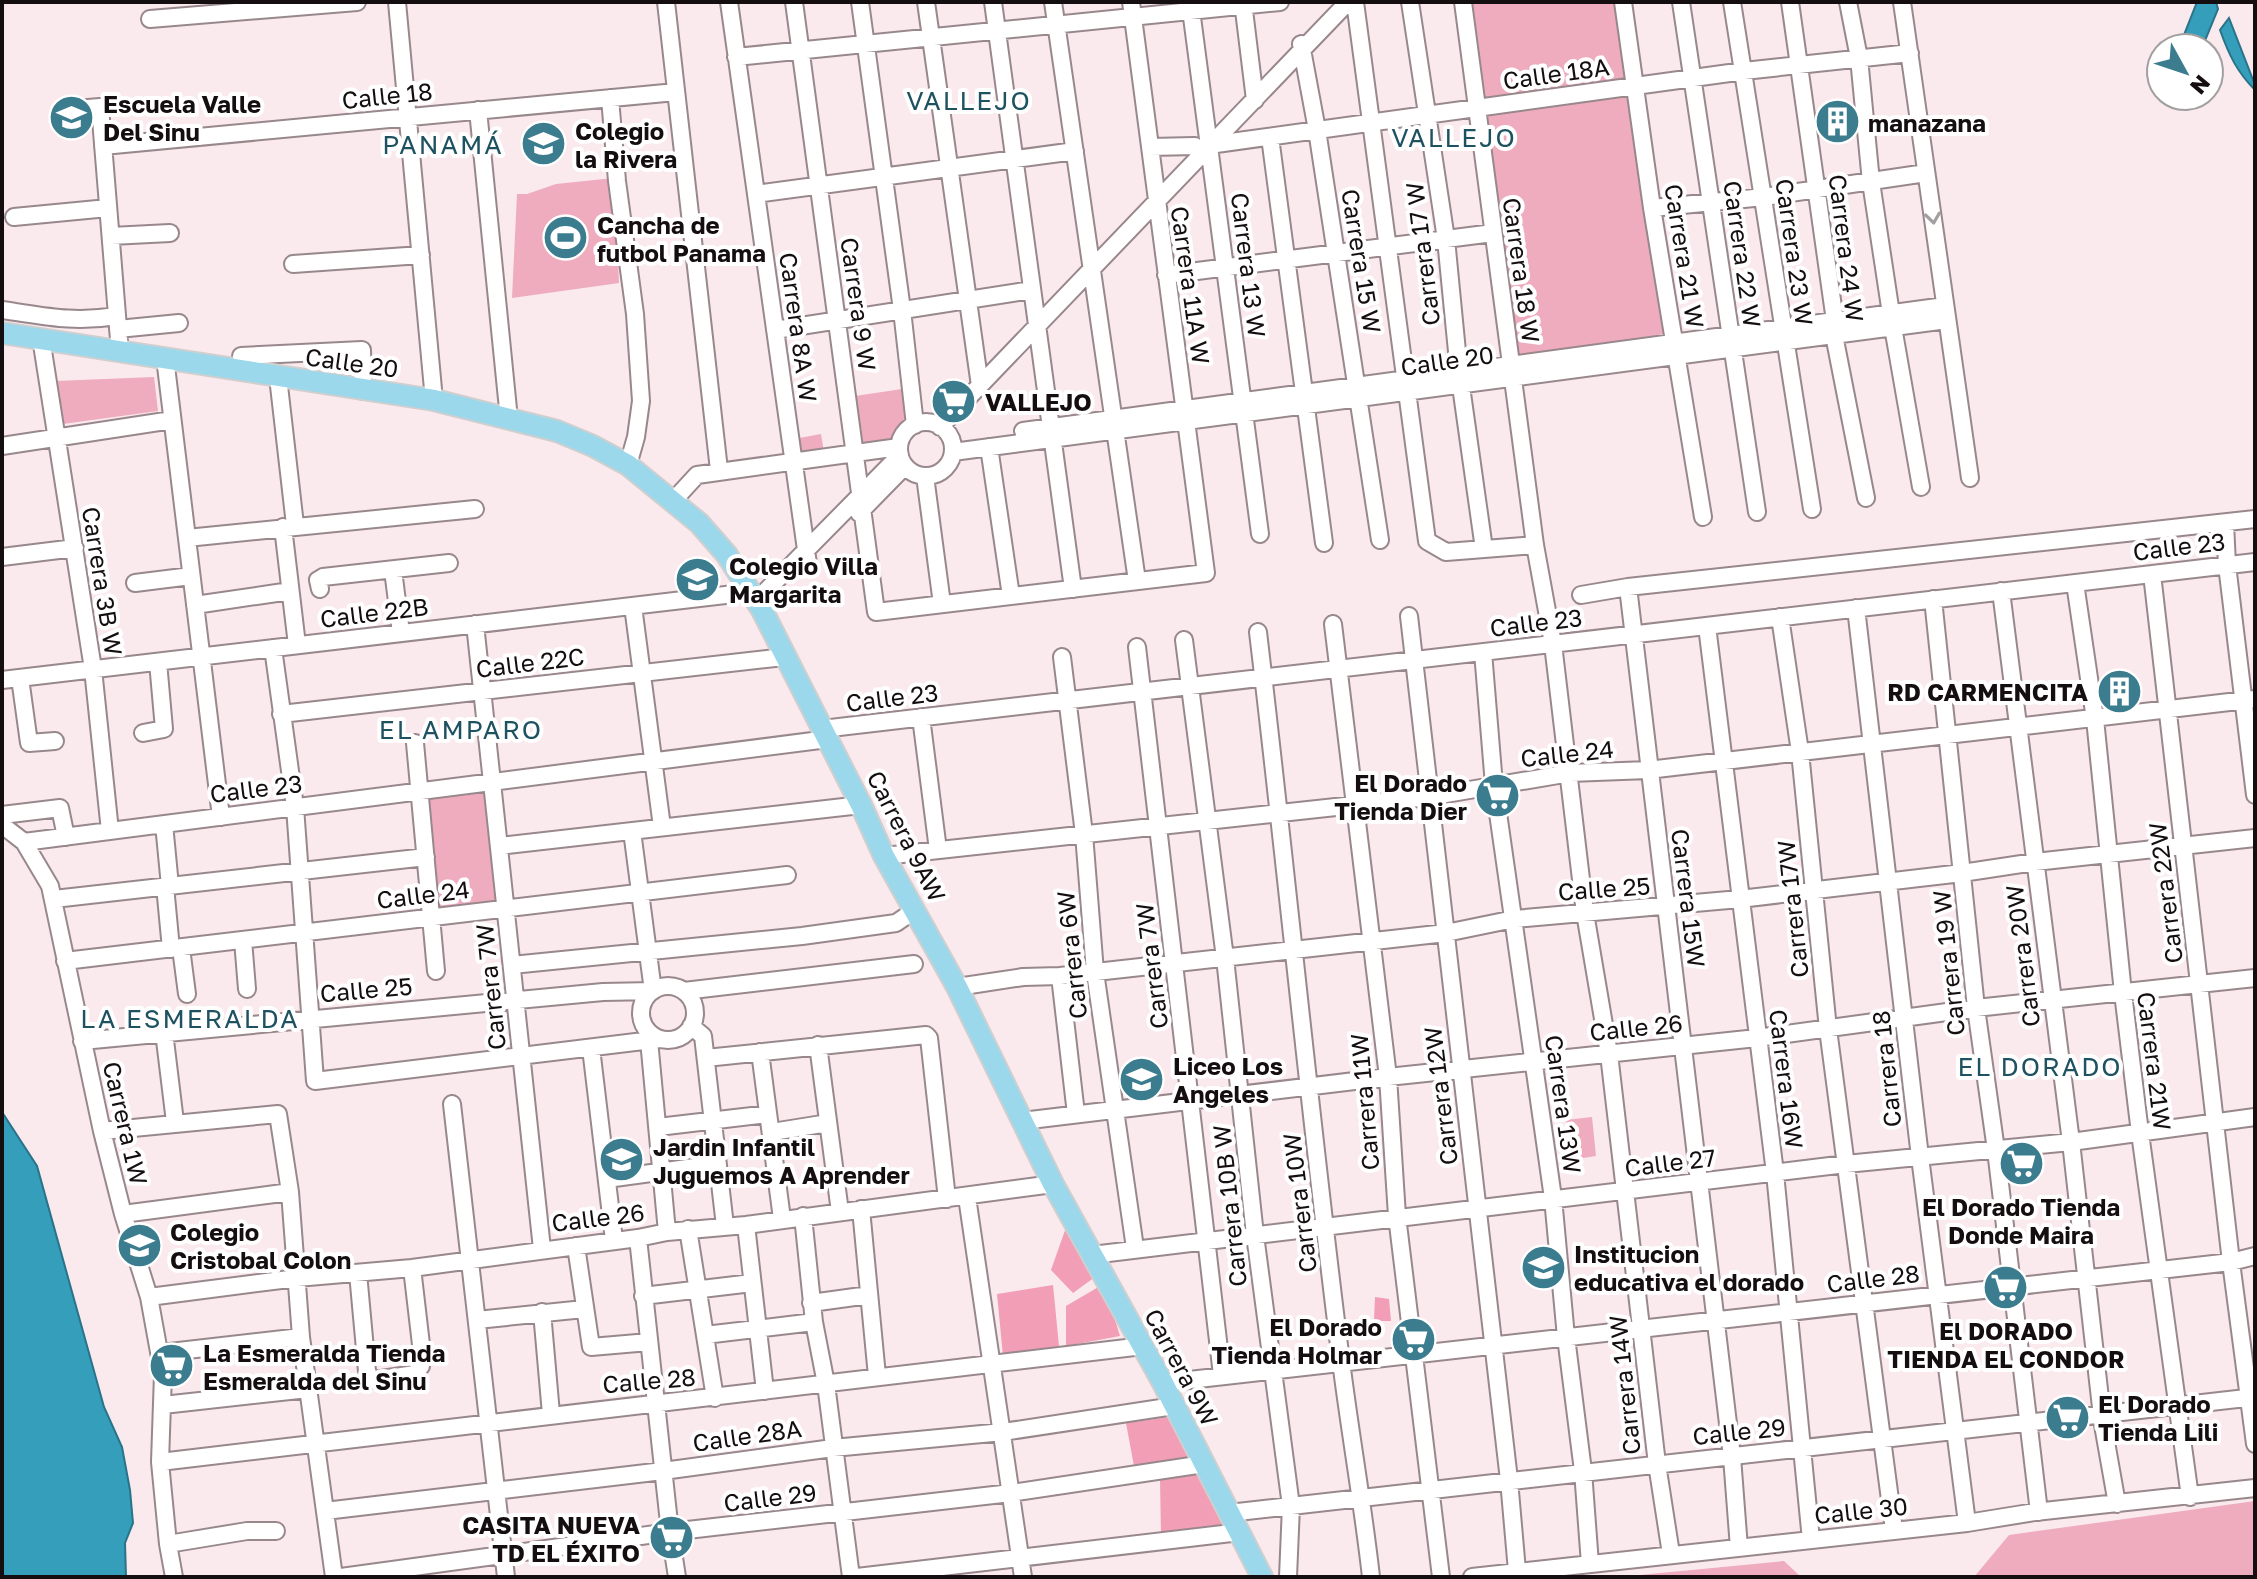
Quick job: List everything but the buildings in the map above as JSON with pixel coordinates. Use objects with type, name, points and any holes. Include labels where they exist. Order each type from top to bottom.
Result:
[{"type":"main road","name":"Calle 20","points":[[2,333],[434,400],[557,431],[628,465],[699,523]]},
{"type":"main road","name":"Carrera 9AW","points":[[699,523],[727,555],[756,601],[884,856],[957,987],[1053,1184]]},
{"type":"main road","name":"Carrera 9W","points":[[1053,1184],[1163,1383],[1262,1577]]},
{"type":"street","points":[[150,19],[357,2]]},
{"type":"street","points":[[397,2],[434,400]]},
{"type":"street","points":[[666,2],[719,470]]},
{"type":"street","name":"Carrera 8A W","points":[[729,2],[807,557]]},
{"type":"street","name":"Carrera 9 W","points":[[794,2],[876,612],[942,604]]},
{"type":"street","points":[[673,501],[697,475],[793,460],[855,453],[901,456],[914,473],[925,476],[944,469],[952,446],[928,425],[902,310],[860,2]]},
{"type":"street","points":[[926,2],[979,379]]},
{"type":"street","points":[[993,2],[1073,589]]},
{"type":"street","points":[[925,476],[942,604],[1137,581],[1053,2]]},
{"type":"street","points":[[736,57],[1057,25],[1132,10],[1280,2]]},
{"type":"street","points":[[1301,44],[1333,2]]},
{"type":"street","points":[[756,601],[807,557],[861,502],[901,456],[902,438],[928,425],[979,379],[1204,142],[1301,44],[1348,2]]},
{"type":"street","points":[[1355,2],[1427,541],[1446,552],[1535,545]]},
{"type":"street","name":"Carrera 17 W","points":[[1410,2],[1446,239],[1460,378],[1484,549]]},
{"type":"street","name":"Carrera 18 W","points":[[1463,2],[1535,545]]},
{"type":"street","name":"Carrera 21 W","points":[[1623,2],[1652,208],[1703,517]]},
{"type":"street","name":"Carrera 22 W","points":[[1681,2],[1757,512]]},
{"type":"street","name":"Carrera 23 W","points":[[1732,2],[1812,509]]},
{"type":"street","name":"Carrera 24 W","points":[[1790,2],[1834,328],[1866,498]]},
{"type":"street","points":[[1848,2],[1859,58],[1871,182],[1921,487]]},
{"type":"street","points":[[1902,2],[1970,478]]},
{"type":"street","points":[[1243,4],[1254,93]]},
{"type":"street","name":"Carrera 13 W","points":[[1191,6],[1204,142],[1225,267],[1260,534]]},
{"type":"street","name":"Carrera 11A W","points":[[1132,10],[1206,573],[1137,581]]},
{"type":"street","name":"Carrera 15 W","points":[[1301,44],[1380,540]]},
{"type":"street","name":"Calle 18A","points":[[1150,147],[1270,137],[1744,71],[1910,53]]},
{"type":"street","name":"Calle 18","points":[[103,146],[676,92]]},
{"type":"street","points":[[610,98],[617,181],[635,314],[641,401],[628,465]]},
{"type":"street","points":[[64,110],[100,107],[120,352]]},
{"type":"street","points":[[478,110],[509,419]]},
{"type":"street","points":[[1270,137],[1324,543]]},
{"type":"street","points":[[756,194],[1075,151]]},
{"type":"street","points":[[1652,208],[1764,197],[1926,173]]},
{"type":"street","points":[[14,217],[108,208]]},
{"type":"street","points":[[111,236],[170,233]]},
{"type":"street","points":[[1166,275],[1493,233]]},
{"type":"street","points":[[293,264],[421,255]]},
{"type":"street","points":[[775,330],[1031,290]]},
{"type":"street","points":[[2,310],[42,318],[179,323]]},
{"type":"street","name":"Calle 20","points":[[952,446],[1946,313]]},
{"type":"street","name":"Carrera 3B W","points":[[41,338],[93,669],[110,831]]},
{"type":"street","points":[[241,356],[362,350],[363,391]]},
{"type":"street","points":[[300,353],[302,381]]},
{"type":"street","points":[[165,358],[221,817]]},
{"type":"street","points":[[278,377],[289,526],[290,591],[297,645]]},
{"type":"street","points":[[2,446],[172,420]]},
{"type":"street","name":"Calle 20","points":[[952,446],[989,447],[1052,433]]},
{"type":"street","points":[[989,447],[1011,596]]},
{"type":"street","points":[[187,538],[475,509]]},
{"type":"street","points":[[1581,595],[1628,587],[2255,519]]},
{"type":"street","points":[[2225,523],[2227,565],[2249,699],[2255,795]]},
{"type":"street","name":"Carrera 14W","points":[[1535,545],[1553,644],[1585,913],[1609,1054],[1657,1464],[1671,1554]]},
{"type":"street","points":[[2,557],[75,548]]},
{"type":"street","name":"Calle 23","points":[[24,842],[653,762],[921,717],[2255,562]]},
{"type":"street","points":[[320,589],[318,580],[323,577],[449,563]]},
{"type":"street","points":[[393,570],[401,633]]},
{"type":"street","name":"Carrera 22W","points":[[2152,574],[2231,1262],[2252,1397],[2255,1444]]},
{"type":"street","points":[[135,583],[191,576]]},
{"type":"street","name":"Carrera 21W","points":[[2075,583],[2095,719],[2140,1133],[2190,1497]]},
{"type":"street","name":"Carrera 15W","points":[[1628,587],[1732,1457],[1739,1548]]},
{"type":"street","points":[[195,605],[290,591]]},
{"type":"street","name":"Carrera 20W","points":[[2001,591],[2071,1142],[2085,1277],[2117,1504]]},
{"type":"street","name":"Carrera 19 W","points":[[1933,599],[1976,1008],[2039,1512]]},
{"type":"street","name":"Calle 22B","points":[[2,680],[633,606],[756,601]]},
{"type":"street","points":[[633,606],[662,827]]},
{"type":"street","name":"Carrera 18","points":[[1856,608],[1920,1157],[1967,1523]]},
{"type":"street","name":"Carrera 12W","points":[[1409,616],[1517,1571]]},
{"type":"street","name":"Carrera 17W","points":[[1780,617],[1800,752],[1828,1029],[1894,1530]]},
{"type":"street","name":"Carrera 7W","points":[[475,624],[542,1249]]},
{"type":"street","name":"Carrera 11W","points":[[1333,624],[1388,1077],[1397,1216],[1441,1577]]},
{"type":"street","name":"Carrera 16W","points":[[1707,626],[1775,1173],[1811,1540]]},
{"type":"street","name":"Carrera 10W","points":[[1258,632],[1341,1363],[1371,1577]]},
{"type":"street","name":"Carrera 10B W","points":[[1184,640],[1225,958],[1255,1235],[1291,1506],[1288,1577]]},
{"type":"street","name":"Carrera 7W","points":[[1137,647],[1222,1375]]},
{"type":"street","points":[[273,648],[295,807],[315,1081],[672,1040],[683,1035],[691,1026],[695,1007],[684,991]]},
{"type":"street","name":"Carrera 13W","points":[[1483,652],[1494,785],[1553,1198],[1590,1564]]},
{"type":"street","name":"Calle 22C","points":[[281,714],[784,657]]},
{"type":"street","name":"Carrera 6W","points":[[1062,657],[1084,834],[1095,972],[1135,1248]]},
{"type":"street","points":[[143,733],[164,729],[158,662]]},
{"type":"street","points":[[20,678],[29,743],[55,741]]},
{"type":"street","name":"Calle 24","points":[[884,856],[1428,797],[1570,773],[1648,770],[2249,699]]},
{"type":"street","points":[[921,717],[938,850]]},
{"type":"street","points":[[415,743],[436,971]]},
{"type":"street","points":[[499,846],[861,805]]},
{"type":"street","points":[[2,815],[60,808],[66,837]]},
{"type":"street","points":[[164,824],[167,886],[176,948],[187,994]]},
{"type":"street","name":"Carrera 1W","points":[[2,825],[24,842],[44,872],[54,899],[102,1131],[123,1214],[149,1297],[161,1353],[163,1405],[160,1462],[174,1577]]},
{"type":"street","points":[[632,831],[653,991]]},
{"type":"street","name":"Calle 25","points":[[957,987],[1023,977],[1176,964],[1446,933],[1514,919],[1667,907],[2255,838]]},
{"type":"street","points":[[54,899],[426,857]]},
{"type":"street","name":"Calle 24","points":[[65,961],[787,875]]},
{"type":"street","points":[[512,965],[802,936],[896,923],[915,910]]},
{"type":"street","points":[[243,940],[247,989]]},
{"type":"street","points":[[667,1232],[658,1127],[655,1040],[643,1023],[641,1012],[645,1000],[653,991],[668,986],[684,991],[914,964]]},
{"type":"street","points":[[1060,976],[1076,1114]]},
{"type":"street","name":"Calle 26","points":[[1022,1121],[2255,978]]},
{"type":"street","name":"Calle 25","points":[[82,1041],[311,1017],[603,992],[653,991]]},
{"type":"street","points":[[691,1026],[703,1036],[725,1226]]},
{"type":"street","points":[[164,1032],[175,1122]]},
{"type":"street","points":[[706,1058],[923,1034],[929,1038],[947,1199]]},
{"type":"street","points":[[818,1045],[840,1212]]},
{"type":"street","points":[[591,1048],[614,1240]]},
{"type":"street","points":[[760,1052],[782,1219]]},
{"type":"street","points":[[452,1104],[506,1577]]},
{"type":"street","points":[[102,1131],[278,1114],[290,1192],[301,1337],[334,1577]]},
{"type":"street","points":[[658,1127],[768,1114]]},
{"type":"street","name":"Calle 27","points":[[1092,1255],[1846,1164],[2071,1142],[2255,1117]]},
{"type":"street","points":[[772,1132],[828,1123]]},
{"type":"street","points":[[607,1179],[717,1164]]},
{"type":"street","name":"Calle 26","points":[[149,1297],[297,1278],[412,1268],[688,1229],[746,1225],[1053,1184]]},
{"type":"street","points":[[123,1214],[290,1192]]},
{"type":"street","points":[[967,1197],[1023,1577]]},
{"type":"street","points":[[861,1209],[877,1376]]},
{"type":"street","points":[[803,1216],[811,1303],[854,1577],[1240,1532]]},
{"type":"street","points":[[746,1225],[765,1391]]},
{"type":"street","points":[[688,1229],[715,1398]]},
{"type":"street","points":[[638,1238],[677,1577]]},
{"type":"street","points":[[576,1246],[592,1349],[649,1342]]},
{"type":"street","name":"Calle 28","points":[[1163,1383],[2231,1262],[2255,1256]]},
{"type":"street","points":[[358,1273],[367,1371],[370,1378],[375,1380],[415,1374],[421,1366],[412,1268]]},
{"type":"street","points":[[643,1296],[752,1283]]},
{"type":"street","points":[[811,1303],[869,1295]]},
{"type":"street","points":[[477,1320],[584,1309]]},
{"type":"street","points":[[542,1312],[551,1414]]},
{"type":"street","points":[[705,1335],[814,1322]]},
{"type":"street","points":[[161,1353],[301,1337]]},
{"type":"street","name":"Calle 28","points":[[160,1462],[1143,1346]]},
{"type":"street","points":[[163,1405],[308,1389]]},
{"type":"street","name":"Calle 29","points":[[1229,1513],[2252,1397]]},
{"type":"street","name":"Calle 28A","points":[[325,1511],[833,1448],[1003,1432],[1174,1406]]},
{"type":"street","name":"Calle 29","points":[[341,1577],[670,1532],[1011,1493],[1204,1464]]},
{"type":"street","name":"Calle 30","points":[[1472,1577],[2255,1488]]},
{"type":"street","points":[[168,1544],[247,1531],[276,1531]]},
{"type":"shaded area","points":[[1469,2],[1619,2],[1630,80],[1481,102]]},
{"type":"shaded area","points":[[1631,93],[1665,334],[1514,358],[1482,113]]},
{"type":"shaded area","name":"Cancha de futbol Panama","points":[[614,178],[619,283],[512,298],[517,194],[527,194],[556,184]]},
{"type":"shaded area","points":[[154,377],[158,411],[63,424],[56,381]]},
{"type":"shaded area","points":[[909,388],[912,419],[895,439],[862,445],[855,396]]},
{"type":"shaded area","points":[[821,434],[824,452],[798,457],[794,439]]},
{"type":"shaded area","points":[[485,790],[498,906],[436,913],[424,798]]},
{"type":"shaded area","points":[[1592,1117],[1596,1156],[1570,1160],[1566,1120]]},
{"type":"shaded area","points":[[1068,1222],[1095,1277],[1073,1293],[1051,1270]]},
{"type":"shaded area","points":[[1107,1282],[1106,1291],[1120,1336],[1066,1346],[1066,1306]]},
{"type":"shaded area","points":[[1053,1285],[1059,1346],[1003,1356],[997,1294]]},
{"type":"shaded area","points":[[1375,1297],[1389,1299],[1391,1321],[1374,1321]]},
{"type":"shaded area","points":[[1170,1417],[1193,1466],[1134,1466],[1126,1423]]},
{"type":"shaded area","points":[[1199,1473],[1234,1525],[1161,1534],[1160,1479]]},
{"type":"shaded area","points":[[2255,1501],[2255,1577],[1974,1577],[2009,1535]]},
{"type":"shaded area","points":[[1784,1561],[1801,1577],[1619,1577]]},
{"type":"water","points":[[2197,2],[2216,2],[2218,9],[2209,32],[2185,32]]},
{"type":"water","points":[[2229,18],[2255,90],[2234,63],[2225,42],[2225,32],[2220,30]]},
{"type":"water","points":[[2,1112],[37,1166],[104,1407],[122,1447],[133,1523],[125,1543],[126,1577],[2,1577]]},
{"type":"place","name":"Escuela Valle Del Sinu","points":[[72,117]]},
{"type":"place","name":"manazana","points":[[1837,122]]},
{"type":"place","name":"Colegio la Rivera","points":[[544,144]]},
{"type":"place","name":"Cancha de futbol Panama","points":[[566,238]]},
{"type":"place","name":"VALLEJO","points":[[954,401]]},
{"type":"place","name":"Colegio Villa Margarita","points":[[698,579]]},
{"type":"place","name":"RD CARMENCITA","points":[[2119,691]]},
{"type":"place","name":"El Dorado Tienda Dier","points":[[1498,796]]},
{"type":"place","name":"Liceo Los Angeles","points":[[1142,1079]]},
{"type":"place","name":"Jardin Infantil Juguemos A Aprender","points":[[622,1160]]},
{"type":"place","name":"El Dorado Tienda Donde Maira","points":[[2021,1164]]},
{"type":"place","name":"Colegio Cristobal Colon","points":[[139,1245]]},
{"type":"place","name":"Institucion educativa el dorado","points":[[1543,1267]]},
{"type":"place","name":"El DORADO TIENDA EL CONDOR","points":[[2006,1288]]},
{"type":"place","name":"El Dorado Tienda Holmar","points":[[1413,1340]]},
{"type":"place","name":"La Esmeralda Tienda Esmeralda del Sinu","points":[[172,1366]]},
{"type":"place","name":"El Dorado Tienda Lili","points":[[2067,1417]]},
{"type":"place","name":"CASITA NUEVA TD EL ÉXITO","points":[[671,1538]]},
{"type":"district","name":"VALLEJO","points":[[969,100]]},
{"type":"district","name":"VALLEJO","points":[[1454,137]]},
{"type":"district","name":"PANAMÁ","points":[[443,144]]},
{"type":"district","name":"EL AMPARO","points":[[461,729]]},
{"type":"district","name":"LA ESMERALDA","points":[[190,1018]]},
{"type":"district","name":"EL DORADO","points":[[2040,1066]]}]
